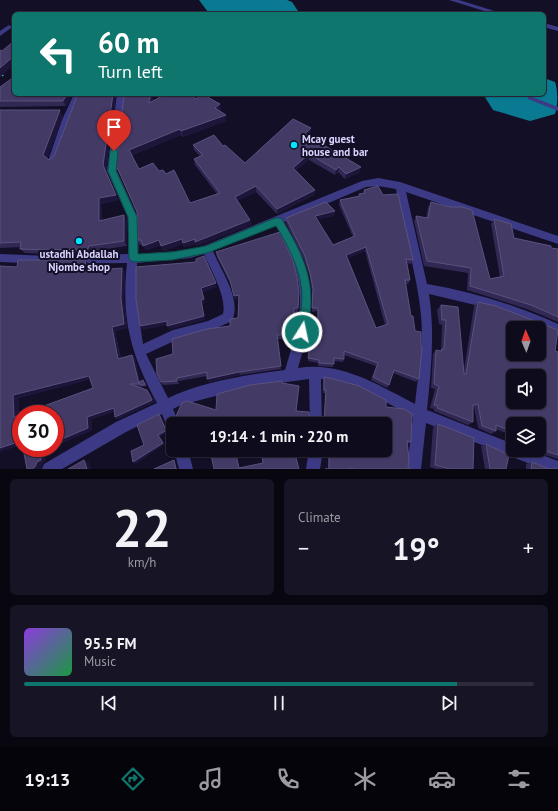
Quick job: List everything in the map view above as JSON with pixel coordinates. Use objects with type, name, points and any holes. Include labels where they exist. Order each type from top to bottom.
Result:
[{"type":"street","points":[[452,0],[494,12]]},
{"type":"street","points":[[546,26],[558,29]]},
{"type":"street","points":[[0,34],[9,27]]},
{"type":"street","points":[[52,161],[66,111],[77,96]]},
{"type":"street","points":[[121,96],[112,171],[132,217],[134,258],[130,284],[132,306],[142,362],[166,405],[170,417]]},
{"type":"street","points":[[0,258],[50,260],[134,258],[172,256],[207,249],[365,184],[378,182],[400,186],[558,240]]},
{"type":"street","points":[[400,186],[423,288],[427,317],[427,340],[414,469]]},
{"type":"street","points":[[278,221],[298,256],[303,270],[307,298],[301,340],[290,374]]},
{"type":"street","points":[[139,351],[173,336],[210,326],[228,317],[230,309],[228,299],[207,249]]},
{"type":"street","points":[[423,288],[446,292],[497,305],[558,330]]},
{"type":"street","points":[[315,372],[316,417]]},
{"type":"street","points":[[49,469],[98,440],[166,405],[215,389],[250,381],[290,374],[315,372],[333,374],[355,380],[376,389],[420,414],[558,468]]},
{"type":"street","points":[[183,457],[186,469]]},
{"type":"street","points":[[313,469],[315,457]]},
{"type":"lane","points":[[530,98],[558,109]]},
{"type":"path","points":[[0,72],[3,76]]},
{"type":"building","points":[[12,43],[12,58],[0,68],[0,50],[2,51]]},
{"type":"building","points":[[12,78],[12,96],[66,96],[63,101],[0,101],[0,87]]},
{"type":"building","points":[[77,96],[113,96],[103,165],[116,195],[99,198],[99,221],[124,215],[124,241],[89,246],[88,249],[46,250],[20,249],[21,242],[0,243],[0,110],[60,110],[43,155],[49,160],[54,156]]},
{"type":"building","points":[[124,96],[151,96],[149,103],[162,96],[192,96],[196,99],[200,96],[206,96],[220,104],[215,108],[226,115],[181,131],[180,129],[129,150],[139,169],[153,163],[159,171],[163,170],[166,174],[174,170],[190,203],[220,193],[194,159],[203,155],[193,145],[214,135],[223,146],[225,145],[245,163],[293,119],[311,128],[305,134],[361,167],[346,174],[339,167],[336,170],[309,154],[293,168],[315,190],[277,209],[256,186],[235,197],[250,220],[195,242],[195,239],[183,243],[182,239],[161,246],[159,240],[143,246],[141,240],[138,240],[137,212],[116,165]]},
{"type":"building","points":[[378,186],[383,195],[398,194],[413,260],[406,259],[410,280],[405,280],[415,331],[421,332],[422,347],[419,379],[394,370],[389,385],[373,377],[378,363],[344,351],[344,359],[334,358],[334,364],[319,363],[319,360],[308,358],[312,334],[318,335],[318,308],[312,308],[313,289],[310,273],[305,256],[286,218],[326,202],[335,211],[315,216],[333,245],[355,236],[340,200],[360,196],[359,194],[365,193],[364,190]],"holes":[[[366,247],[388,324],[376,328],[346,255]]]},
{"type":"building","points":[[431,202],[450,207],[462,207],[472,210],[490,279],[504,276],[494,219],[511,224],[514,238],[551,246],[551,248],[558,249],[558,317],[531,305],[470,286],[471,268],[427,261],[416,216],[428,218]]},
{"type":"building","points":[[280,232],[293,260],[299,292],[298,308],[294,308],[293,335],[277,335],[281,366],[239,372],[207,379],[207,372],[177,378],[177,381],[161,382],[157,374],[156,359],[173,354],[172,339],[207,329],[230,326],[230,319],[238,318],[239,295],[234,296],[230,280],[216,252]]},
{"type":"building","points":[[204,256],[216,283],[201,288],[204,299],[201,300],[204,316],[167,326],[167,321],[140,326],[136,300],[136,267],[196,262],[196,259]]},
{"type":"building","points":[[18,260],[86,260],[85,266],[73,270],[74,272],[122,268],[121,298],[124,324],[112,327],[118,359],[132,355],[139,384],[130,384],[147,390],[152,400],[115,417],[114,408],[87,417],[88,428],[64,438],[64,405],[47,405],[93,388],[89,376],[13,395],[12,444],[0,448],[0,266],[17,267]]},
{"type":"building","points":[[478,302],[496,306],[535,321],[506,321],[506,361],[546,361],[546,325],[558,330],[555,351],[558,352],[558,455],[546,451],[546,417],[506,417],[506,429],[496,425],[496,431],[482,426],[478,404],[473,405],[473,422],[437,408],[438,406],[434,405],[439,386],[434,384],[436,350],[441,351],[444,349],[446,320],[442,320],[441,305],[458,307],[464,374],[466,374]]},
{"type":"building","points":[[324,377],[334,379],[359,386],[386,400],[386,407],[404,409],[412,414],[411,442],[407,441],[409,459],[408,467],[411,469],[329,469],[329,457],[392,457],[392,417],[324,417],[326,390],[324,390]]},
{"type":"building","points":[[143,380],[145,385],[140,385],[139,382]]},
{"type":"building","points":[[282,381],[282,383],[299,386],[296,411],[309,412],[309,417],[176,416],[182,403],[187,401],[216,410],[217,394],[250,385]]},
{"type":"building","points":[[159,414],[166,431],[158,435],[163,443],[133,462],[131,451],[144,445],[137,425]]},
{"type":"building","points":[[438,424],[474,438],[473,469],[450,469],[435,465]]},
{"type":"building","points":[[486,444],[506,454],[506,457],[509,457],[506,469],[490,469]]},
{"type":"building","points":[[25,457],[40,457],[41,460],[37,462],[35,467],[32,469],[27,469]]},
{"type":"building","points":[[211,457],[237,457],[239,468],[263,463],[262,457],[296,457],[299,469],[214,469]]},
{"type":"building","points":[[84,460],[87,469],[68,469]]},
{"type":"building","points":[[174,460],[176,469],[154,469]]},
{"type":"building","points":[[532,462],[549,469],[531,469]]},
{"type":"runway","points":[[228,0],[265,12]]},
{"type":"runway","points":[[524,96],[530,98]]},
{"type":"place","name":"Mcay guest house and bar","points":[[294,145]]},
{"type":"place","name":"ustadhi Abdallah Njombe shop","points":[[79,241]]},
{"type":"route","points":[[114,151],[112,171],[114,179],[132,217],[134,228],[134,258],[156,258],[190,254],[239,237],[278,221],[298,256],[303,270],[307,298],[302,332]]}]
